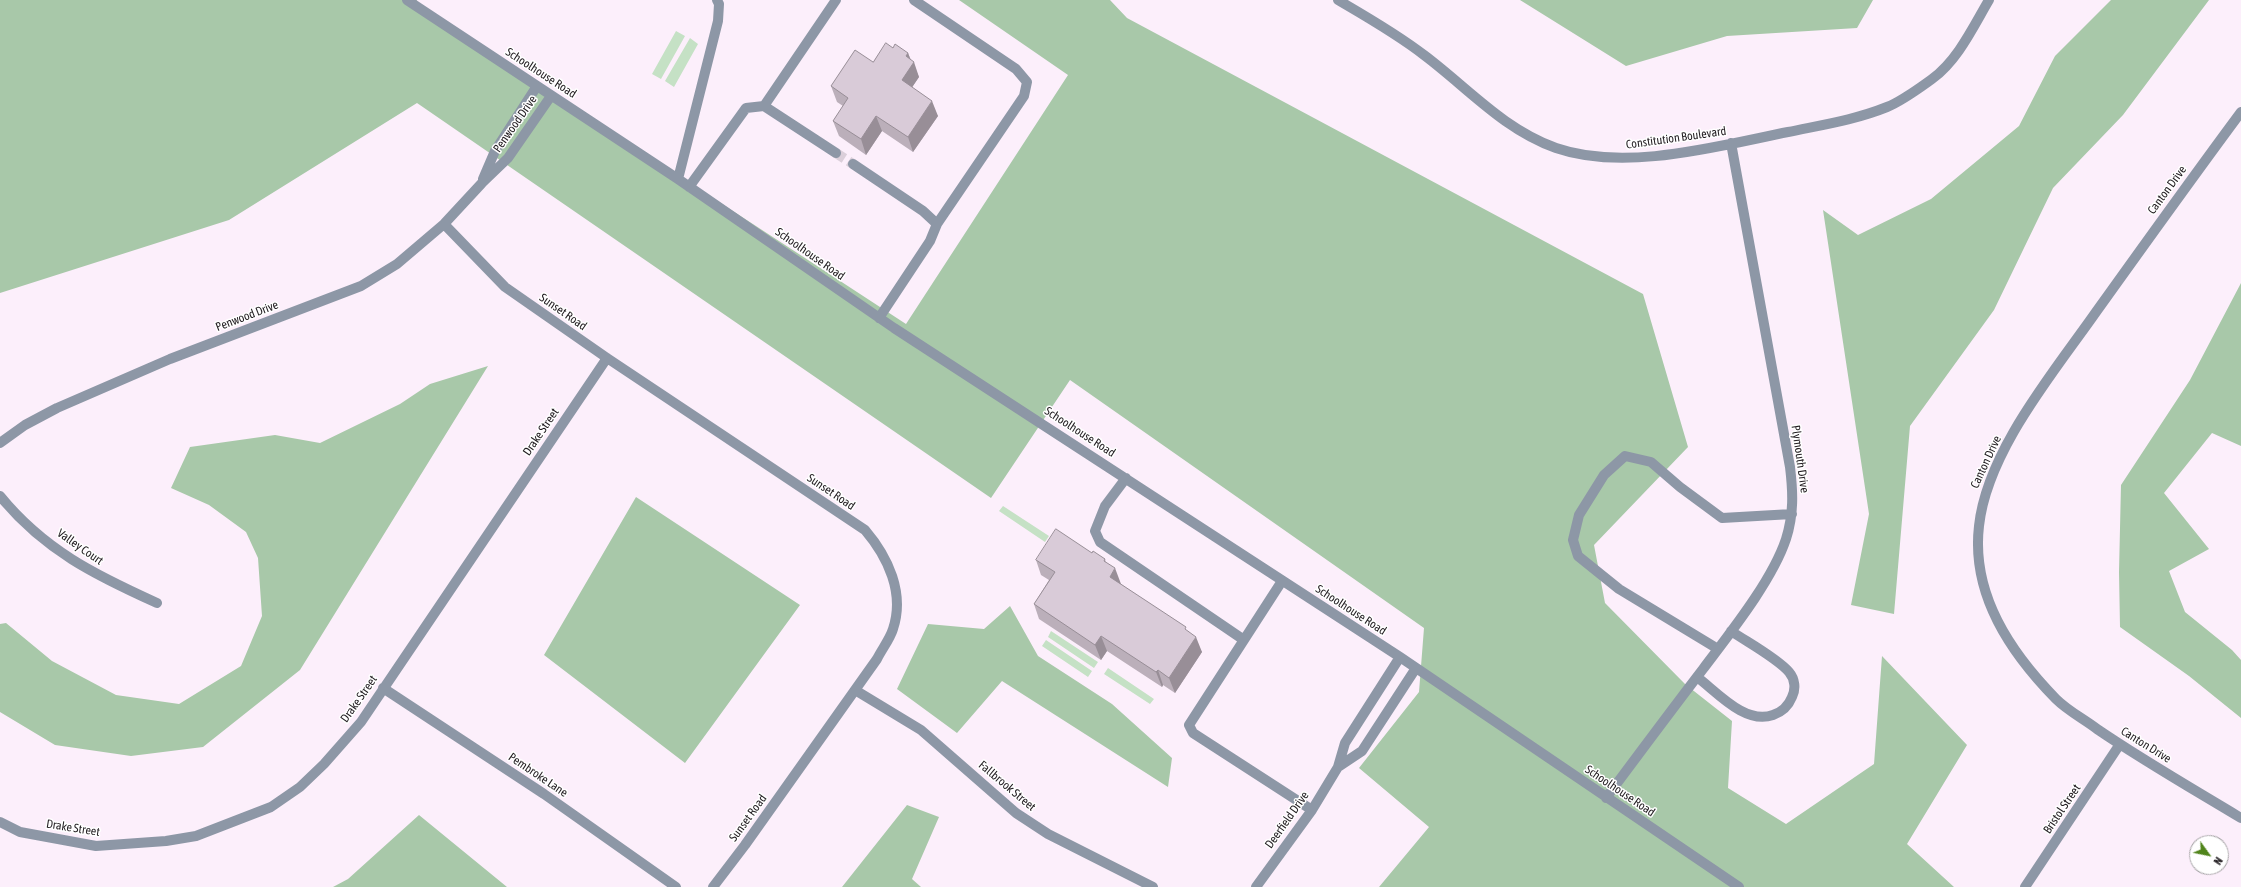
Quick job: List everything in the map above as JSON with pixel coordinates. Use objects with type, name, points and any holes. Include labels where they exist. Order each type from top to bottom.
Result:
[{"type":"street","name":"Schoolhouse Road","points":[[407,0],[418,4],[551,96],[678,179],[879,318],[1400,657],[1739,887]]},
{"type":"street","points":[[678,179],[718,21],[719,4],[717,0]]},
{"type":"street","points":[[764,106],[836,0]]},
{"type":"street","points":[[879,318],[930,241],[937,224],[1024,96],[1027,82],[1016,69],[914,0]]},
{"type":"street","name":"Constitution Boulevard","points":[[1338,0],[1382,26],[1425,55],[1498,118],[1525,134],[1556,148],[1584,156],[1625,158],[1731,143],[1860,116],[1889,106],[1933,78],[1962,46],[1989,0]]},
{"type":"street","name":"Penwood Drive","points":[[482,183],[494,151],[537,86]]},
{"type":"street","name":"Penwood Drive","points":[[0,443],[25,425],[57,408],[170,359],[360,286],[397,264],[444,224],[482,183],[508,158],[551,96]]},
{"type":"street","points":[[689,187],[746,108],[764,106],[836,153]]},
{"type":"street","name":"Canton Drive","points":[[2241,112],[2174,202],[2027,410],[1997,465],[1984,494],[1978,527],[1979,563],[1984,589],[1998,624],[2017,656],[2058,702],[2120,744],[2241,818]]},
{"type":"street","name":"Plymouth Drive","points":[[1606,798],[1732,631],[1776,564],[1786,538],[1792,514],[1794,494],[1790,467],[1731,143]]},
{"type":"street","points":[[853,164],[923,211],[937,224]]},
{"type":"street","name":"Sunset Road","points":[[444,224],[505,287],[607,358],[865,530],[878,545],[896,583],[898,608],[893,630],[877,659],[745,845],[713,887]]},
{"type":"street","name":"Drake Street","points":[[0,822],[20,832],[96,846],[166,841],[196,836],[271,807],[300,787],[324,764],[361,722],[607,358]]},
{"type":"street","points":[[1718,649],[1619,589],[1578,556],[1573,540],[1579,515],[1604,475],[1625,456],[1650,462],[1680,488],[1722,518],[1792,514]]},
{"type":"street","points":[[1126,478],[1105,506],[1095,531],[1100,542],[1244,640]]},
{"type":"street","name":"Valley Court","points":[[0,496],[29,527],[77,564],[102,578],[157,603]]},
{"type":"street","points":[[1282,581],[1189,725],[1193,733],[1312,810]]},
{"type":"street","points":[[1697,677],[1743,713],[1762,717],[1783,711],[1792,697],[1795,683],[1790,672],[1732,631]]},
{"type":"street","name":"Deerfield Drive","points":[[1256,887],[1312,810],[1338,767],[1345,743],[1400,657]]},
{"type":"street","name":"Deerfield Drive","points":[[1338,767],[1362,751],[1416,668]]},
{"type":"street","name":"Pembroke Lane","points":[[383,688],[544,794],[676,887]]},
{"type":"street","name":"Fallbrook Street","points":[[855,690],[921,730],[1016,813],[1048,834],[1153,887]]},
{"type":"street","name":"Bristol Street","points":[[2025,887],[2120,744]]},
{"type":"green space","points":[[0,0],[417,0],[416,4],[906,324],[1068,75],[959,0],[1110,0],[1127,18],[1643,294],[1688,447],[1594,545],[1605,603],[1685,684],[1732,721],[1728,788],[1786,824],[1874,764],[1882,656],[1967,745],[1907,844],[1954,887],[1379,887],[1429,827],[1359,768],[1419,692],[1424,628],[1070,380],[991,498],[417,103],[229,220],[0,293]]},
{"type":"green space","points":[[1520,0],[1873,0],[1857,28],[1727,36],[1626,66]]},
{"type":"green space","points":[[2111,0],[2209,0],[2123,115],[2053,188],[1994,310],[1910,426],[1894,614],[1851,605],[1869,514],[1823,210],[1858,235],[1931,199],[2019,126],[2055,56]]},
{"type":"green space","points":[[676,31],[685,36],[661,79],[652,74]]},
{"type":"green space","points":[[690,38],[698,44],[674,87],[665,81]]},
{"type":"green space","points":[[2241,283],[2241,446],[2212,433],[2164,493],[2209,549],[2169,571],[2185,612],[2232,650],[2241,660],[2241,718],[2189,676],[2120,627],[2119,572],[2121,485],[2190,380]]},
{"type":"green space","points":[[488,366],[300,670],[203,747],[131,756],[55,745],[0,712],[0,624],[6,623],[52,661],[116,695],[179,704],[241,666],[262,616],[258,558],[246,532],[209,505],[171,488],[190,447],[275,435],[320,443],[400,404],[430,384]]},
{"type":"green space","points":[[636,497],[800,605],[685,763],[544,655]]},
{"type":"green space","points":[[1003,506],[1049,536],[1045,542],[999,511]]},
{"type":"green space","points":[[1010,606],[1038,656],[1112,704],[1172,758],[1168,787],[1002,681],[957,733],[897,689],[928,624],[984,629]]},
{"type":"green space","points":[[1051,631],[1098,662],[1094,668],[1048,637]]},
{"type":"green space","points":[[1046,640],[1092,671],[1088,677],[1042,646]]},
{"type":"green space","points":[[1108,668],[1154,699],[1150,704],[1104,674]]},
{"type":"green space","points":[[907,805],[939,817],[912,879],[921,887],[842,887]]},
{"type":"green space","points":[[419,815],[507,887],[333,887],[348,879]]},
{"type":"building","points":[[886,43],[893,48],[895,44],[908,53],[906,56],[914,62],[902,80],[932,101],[908,137],[876,116],[861,139],[833,121],[848,98],[831,86],[855,50],[873,62]]},
{"type":"building","points":[[1056,529],[1092,553],[1093,551],[1105,559],[1104,561],[1115,568],[1110,577],[1186,627],[1185,629],[1196,637],[1169,678],[1158,670],[1156,672],[1101,636],[1095,645],[1034,604],[1055,572],[1036,560]]},
{"type":"tunnel","points":[[836,153],[853,164]]}]
